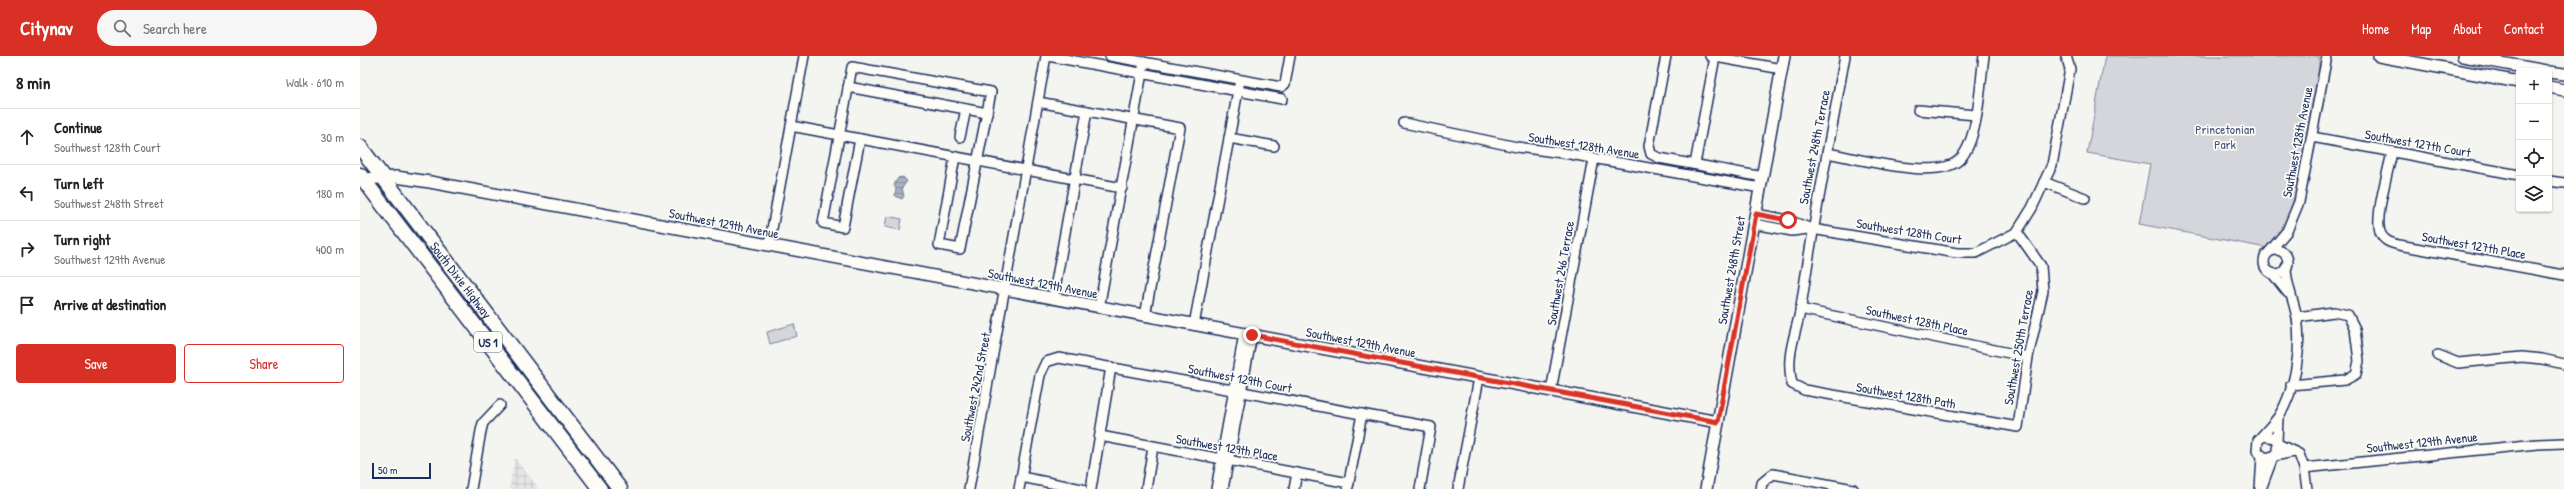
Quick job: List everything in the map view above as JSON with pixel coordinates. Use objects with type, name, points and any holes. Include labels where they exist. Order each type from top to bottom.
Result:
[{"type":"highway","name":"South Dixie Highway","points":[[360,148],[620,489]]},
{"type":"highway","name":"South Dixie Highway","points":[[361,177],[600,489]]},
{"type":"street","points":[[769,245],[804,56]]},
{"type":"street","points":[[1047,56],[1282,99]]},
{"type":"street","name":"Southwest 242nd Street","points":[[969,489],[1025,170],[1047,56]]},
{"type":"street","points":[[1110,56],[1281,87],[1285,84],[1290,56]]},
{"type":"street","points":[[1666,56],[1649,146],[1650,153],[1659,158],[1763,177]]},
{"type":"street","points":[[1695,164],[1713,56],[1782,69]]},
{"type":"street","name":"Southwest 248th Street","points":[[1706,489],[1784,56]]},
{"type":"street","name":"Southwest 248th Terrace","points":[[1792,384],[1788,367],[1800,309],[1812,229],[1845,56]]},
{"type":"street","points":[[1827,153],[1928,171],[1947,168],[1961,159],[1971,139],[1976,115],[1984,56]]},
{"type":"street","points":[[2017,232],[2032,208],[2052,165],[2070,69],[2066,56]]},
{"type":"street","name":"Southwest 128th Avenue","points":[[2270,251],[2286,231],[2299,202],[2327,56]]},
{"type":"street","points":[[2379,56],[2417,59],[2516,81]]},
{"type":"street","points":[[2463,56],[2531,68]]},
{"type":"street","points":[[1099,308],[1144,62]]},
{"type":"street","points":[[860,139],[843,227],[823,223],[852,67],[991,92],[960,249],[939,245],[955,157]]},
{"type":"street","points":[[2552,72],[2564,74]]},
{"type":"street","points":[[1194,325],[1240,80]]},
{"type":"street","points":[[848,87],[987,113]]},
{"type":"street","points":[[2552,88],[2564,90]]},
{"type":"street","points":[[1038,102],[1180,128],[1145,316]]},
{"type":"street","points":[[960,137],[966,109]]},
{"type":"street","points":[[1918,110],[1976,115]]},
{"type":"street","points":[[1053,298],[1087,111]]},
{"type":"street","name":"Southwest 128th Avenue","points":[[1404,122],[1517,148],[1594,159],[1761,188]]},
{"type":"street","points":[[791,126],[1122,188]]},
{"type":"street","name":"Southwest 127th Court","points":[[2312,137],[2516,174]]},
{"type":"street","points":[[1229,138],[1274,146]]},
{"type":"street","name":"Southwest 127th Place","points":[[2392,152],[2379,220],[2381,236],[2387,241],[2398,245],[2564,275]]},
{"type":"street","name":"Southwest 246 Terrace","points":[[1551,392],[1594,159]]},
{"type":"street","name":"Southwest 129th Avenue","points":[[361,177],[382,176],[430,182],[1053,298],[1099,308],[1718,422]]},
{"type":"street","points":[[2552,181],[2564,183]]},
{"type":"street","points":[[2044,182],[2085,198]]},
{"type":"street","name":"Southwest 128th Court","points":[[1755,219],[1788,220],[1812,229],[1957,253],[1976,253],[2017,232]]},
{"type":"street","name":"Southwest 128th Avenue","points":[[2284,253],[2286,231]]},
{"type":"street","name":"Southwest 250th Terrace","points":[[2017,232],[2041,266],[2042,291],[2028,358],[2018,427]]},
{"type":"street","points":[[2260,489],[2258,481],[2262,457],[2256,447],[2261,437],[2278,418],[2291,385],[2299,339],[2297,317],[2289,294],[2286,267],[2287,260],[2284,253],[2277,250],[2270,251],[2264,262],[2266,268],[2289,294]]},
{"type":"street","points":[[2272,273],[2280,272],[2286,267]]},
{"type":"street","name":"Southwest 128th Place","points":[[1800,309],[2028,358]]},
{"type":"street","points":[[2291,385],[2345,380],[2356,374],[2358,354],[2355,329],[2351,318],[2344,314],[2334,312],[2297,317]]},
{"type":"street","points":[[1216,489],[1225,460],[1248,335]]},
{"type":"street","points":[[2438,356],[2458,364],[2522,357],[2542,358],[2564,364]]},
{"type":"street","name":"Southwest 129th Court","points":[[1021,478],[1040,376],[1046,362],[1060,358],[1431,427],[1420,489]]},
{"type":"street","points":[[1091,489],[1111,367]]},
{"type":"street","points":[[1458,489],[1479,378]]},
{"type":"street","name":"Southwest 128th Path","points":[[1792,384],[1804,390],[2018,427]]},
{"type":"street","points":[[471,489],[480,431],[484,422],[500,405]]},
{"type":"street","points":[[1348,486],[1362,414]]},
{"type":"street","points":[[2260,489],[2278,443],[2278,418]]},
{"type":"street","name":"Southwest 129th Place","points":[[1100,436],[1297,473],[1348,486]]},
{"type":"street","points":[[2261,437],[2272,436],[2278,443],[2294,452],[2301,458],[2307,489]]},
{"type":"street","name":"Southwest 129th Avenue","points":[[2304,468],[2537,444],[2564,443]]},
{"type":"street","points":[[1146,489],[1153,447]]},
{"type":"street","points":[[2262,457],[2294,452]]},
{"type":"street","points":[[1224,489],[1225,460]]},
{"type":"street","points":[[1294,489],[1297,473]]},
{"type":"street","points":[[1761,489],[1762,483],[1768,476],[1773,474],[1853,489]]},
{"type":"street","points":[[1019,489],[1021,478],[1082,489]]},
{"type":"shaded area","points":[[515,458],[539,489],[509,489]]},
{"type":"green space","name":"Princetonian Park","points":[[2105,56],[2319,56],[2319,72],[2308,140],[2296,192],[2288,215],[2279,234],[2267,248],[2139,224],[2150,164],[2087,153]]},
{"type":"green space","points":[[887,216],[902,219],[900,230],[885,227]]},
{"type":"green space","points":[[794,324],[797,336],[770,344],[767,332]]},
{"type":"water","points":[[903,177],[907,181],[902,188],[904,196],[902,199],[895,196],[896,189],[894,185],[898,178]]},
{"type":"route","points":[[1252,335],[1718,422],[1756,214],[1788,220]]}]
